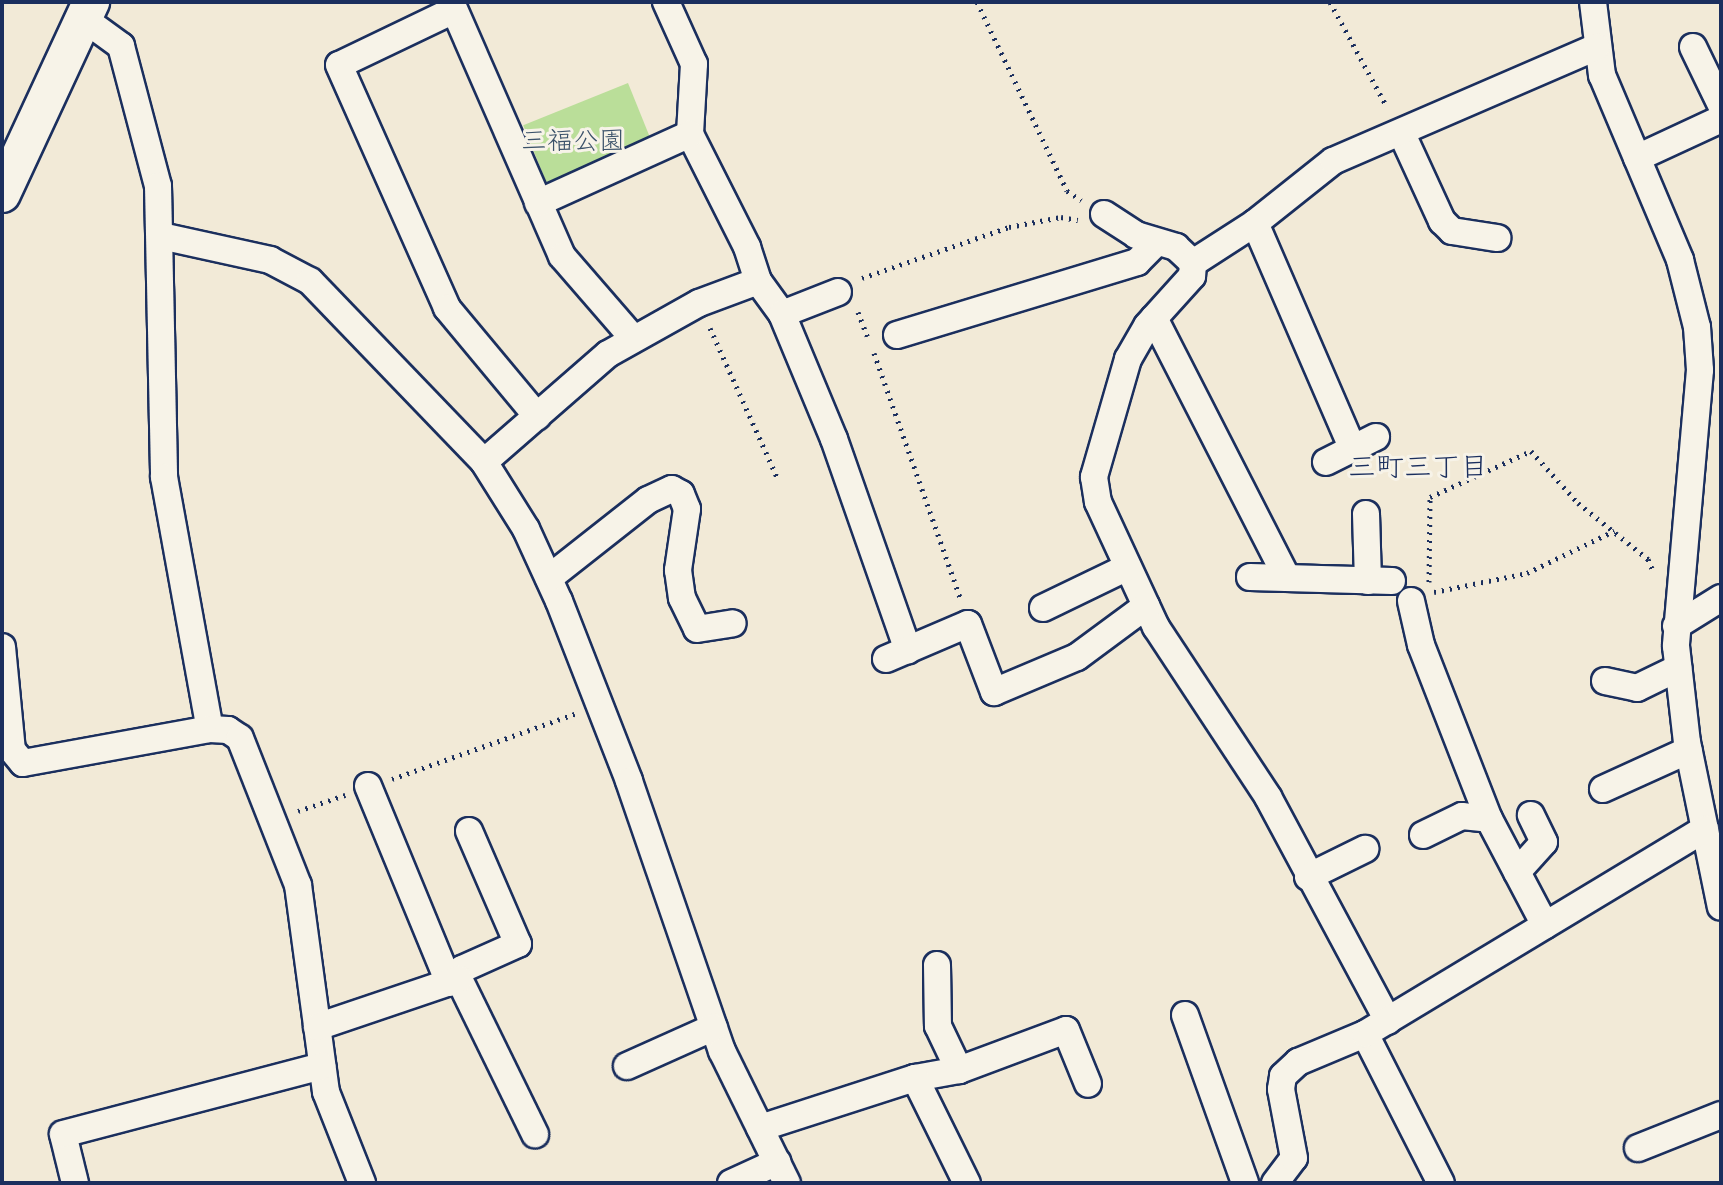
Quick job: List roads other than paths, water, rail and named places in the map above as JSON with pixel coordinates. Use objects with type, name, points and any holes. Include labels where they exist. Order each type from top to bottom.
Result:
[{"type":"main road","points":[[2,194],[87,10]]},
{"type":"street","points":[[666,2],[694,64],[690,134],[747,247],[758,281],[782,314],[834,439],[897,654],[968,624],[994,692],[1037,678],[1077,657],[1146,606]]},
{"type":"street","points":[[1593,2],[1596,47],[1602,75],[1680,260],[1697,327],[1700,370],[1676,620],[1678,668],[1689,750],[1710,798],[1705,829],[1721,907]]},
{"type":"street","points":[[537,416],[447,308],[339,65],[452,6],[562,256],[633,338]]},
{"type":"street","points":[[87,10],[121,46],[158,186],[164,477],[210,729]]},
{"type":"street","points":[[1441,1183],[1376,1027],[1308,877],[1268,797],[1146,606],[1098,502],[1094,477],[1128,359],[1154,318],[1183,288],[1193,263],[1255,223],[1318,170],[1596,47]]},
{"type":"street","points":[[1693,47],[1721,105]]},
{"type":"street","points":[[1637,158],[1721,119]]},
{"type":"street","points":[[538,203],[690,134]]},
{"type":"street","points":[[1402,134],[1442,221],[1452,231],[1497,238]]},
{"type":"street","points":[[1104,214],[1156,243],[1176,247],[1193,263]]},
{"type":"street","points":[[1255,223],[1364,443],[1326,462]]},
{"type":"street","points":[[161,236],[270,260],[310,281],[484,462],[526,529],[549,578],[599,706],[714,1027],[782,1173],[731,1183]]},
{"type":"street","points":[[897,335],[1137,262],[1156,243]]},
{"type":"street","points":[[484,462],[633,338],[699,303],[758,281]]},
{"type":"street","points":[[782,314],[842,288]]},
{"type":"street","points":[[1154,318],[1287,578]]},
{"type":"street","points":[[1697,327],[1721,367]]},
{"type":"street","points":[[549,578],[648,500],[672,489],[681,494],[687,509],[678,570],[682,598],[697,629],[733,623]]},
{"type":"street","points":[[1250,577],[1380,581],[1366,514]]},
{"type":"street","points":[[1043,608],[1128,567]]},
{"type":"street","points":[[1420,597],[1421,645],[1489,819],[1545,925]]},
{"type":"street","points":[[1676,620],[1721,598]]},
{"type":"street","points":[[2,647],[12,750],[23,763],[210,729],[228,730],[240,738],[275,819],[298,885],[322,1066],[336,1121],[362,1183]]},
{"type":"street","points":[[1605,681],[1637,688],[1678,668]]},
{"type":"street","points":[[1603,789],[1689,750]]},
{"type":"street","points":[[368,786],[454,981],[535,1134]]},
{"type":"street","points":[[1517,872],[1544,842],[1531,815]]},
{"type":"street","points":[[1423,835],[1462,816],[1489,819]]},
{"type":"street","points":[[1275,1183],[1294,1158],[1294,1138],[1282,1107],[1283,1076],[1298,1062],[1376,1027],[1705,829]]},
{"type":"street","points":[[317,1027],[454,981],[462,969],[518,944],[469,831]]},
{"type":"street","points":[[1308,877],[1365,849]]},
{"type":"street","points":[[937,965],[938,1026],[959,1070]]},
{"type":"street","points":[[1185,1015],[1245,1183]]},
{"type":"street","points":[[627,1066],[714,1027]]},
{"type":"street","points":[[760,1128],[915,1078],[959,1070],[1066,1030],[1088,1084]]},
{"type":"street","points":[[75,1183],[63,1134],[322,1066]]},
{"type":"street","points":[[915,1078],[967,1183]]},
{"type":"street","points":[[1638,1148],[1721,1115]]},
{"type":"district","name":"三町三丁目","points":[[1418,466]]},
{"type":"park label","name":"三福公園","points":[[573,141]]}]
